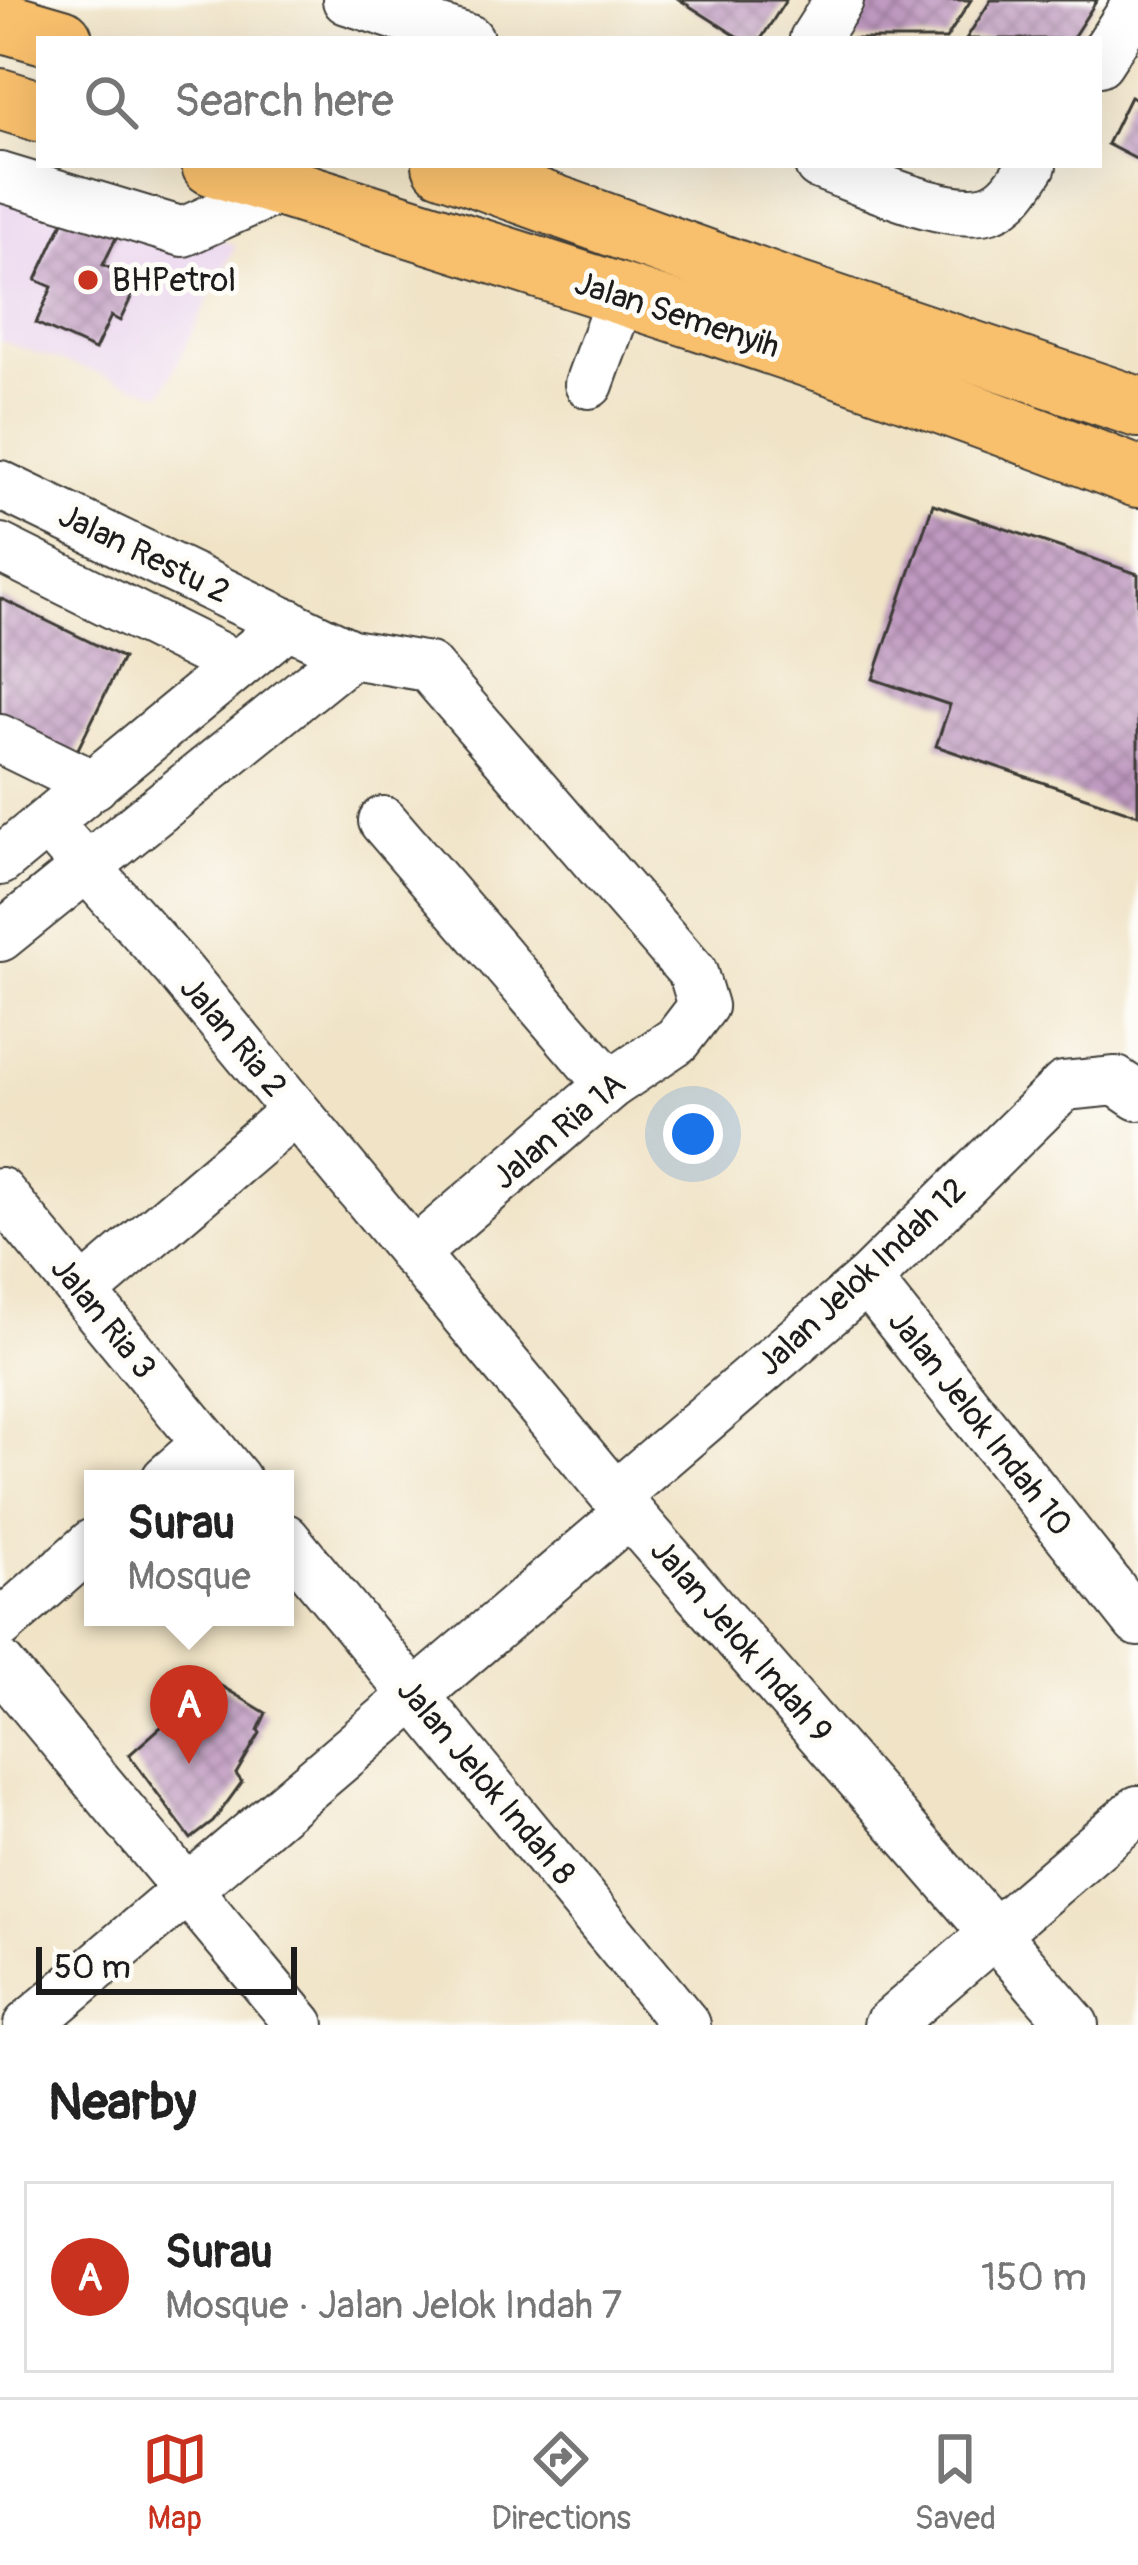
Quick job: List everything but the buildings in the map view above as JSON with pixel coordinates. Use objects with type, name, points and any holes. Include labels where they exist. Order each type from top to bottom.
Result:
[{"type":"main road","points":[[0,21],[52,36]]},
{"type":"main road","points":[[0,99],[36,110]]},
{"type":"main road","name":"Jalan Semenyih","points":[[222,168],[621,296],[1028,434],[1138,477]]},
{"type":"main road","name":"Jalan Semenyih","points":[[451,168],[779,286],[1138,407]]},
{"type":"main road","points":[[1028,434],[1138,454]]},
{"type":"street","points":[[346,0],[451,22]]},
{"type":"street","points":[[816,36],[839,0]]},
{"type":"street","points":[[828,168],[958,212],[995,206],[1025,176]]},
{"type":"street","points":[[0,177],[183,232],[283,187]]},
{"type":"street","points":[[590,384],[621,296]]},
{"type":"street","name":"Jalan Restu 2","points":[[0,485],[351,654],[428,668],[693,973],[703,1006]]},
{"type":"street","name":"Jalan Restu 2","points":[[0,548],[236,665]]},
{"type":"street","points":[[0,861],[289,622]]},
{"type":"street","points":[[0,937],[351,654]]},
{"type":"street","points":[[0,739],[94,785]]},
{"type":"street","points":[[382,821],[610,1085]]},
{"type":"street","name":"Jalan Ria 2","points":[[48,824],[176,968],[413,1254]]},
{"type":"street","name":"Jalan Ria 1A","points":[[413,1254],[610,1085],[677,1040],[703,1006]]},
{"type":"street","name":"Jalan Jelok Indah 12","points":[[28,2025],[414,1695],[867,1280],[1064,1087],[1127,1089]]},
{"type":"street","points":[[82,1292],[295,1111]]},
{"type":"street","name":"Jalan Ria 3","points":[[0,1192],[221,1461]]},
{"type":"street","name":"Jalan Jelok Indah 9","points":[[413,1254],[622,1505],[1075,2025]]},
{"type":"street","name":"Jalan Jelok Indah 10","points":[[867,1280],[1138,1622]]},
{"type":"street","name":"Jalan Jelok Indah 8","points":[[294,1549],[686,2025]]},
{"type":"street","points":[[84,1554],[1,1659],[300,2025]]},
{"type":"street","points":[[888,2025],[1138,1810]]},
{"type":"shaded area","points":[[0,179],[236,245],[162,394],[0,341]]},
{"type":"place","name":"BHPetrol","points":[[88,280]]},
{"type":"place","name":"Surau","points":[[189,1764]]}]
